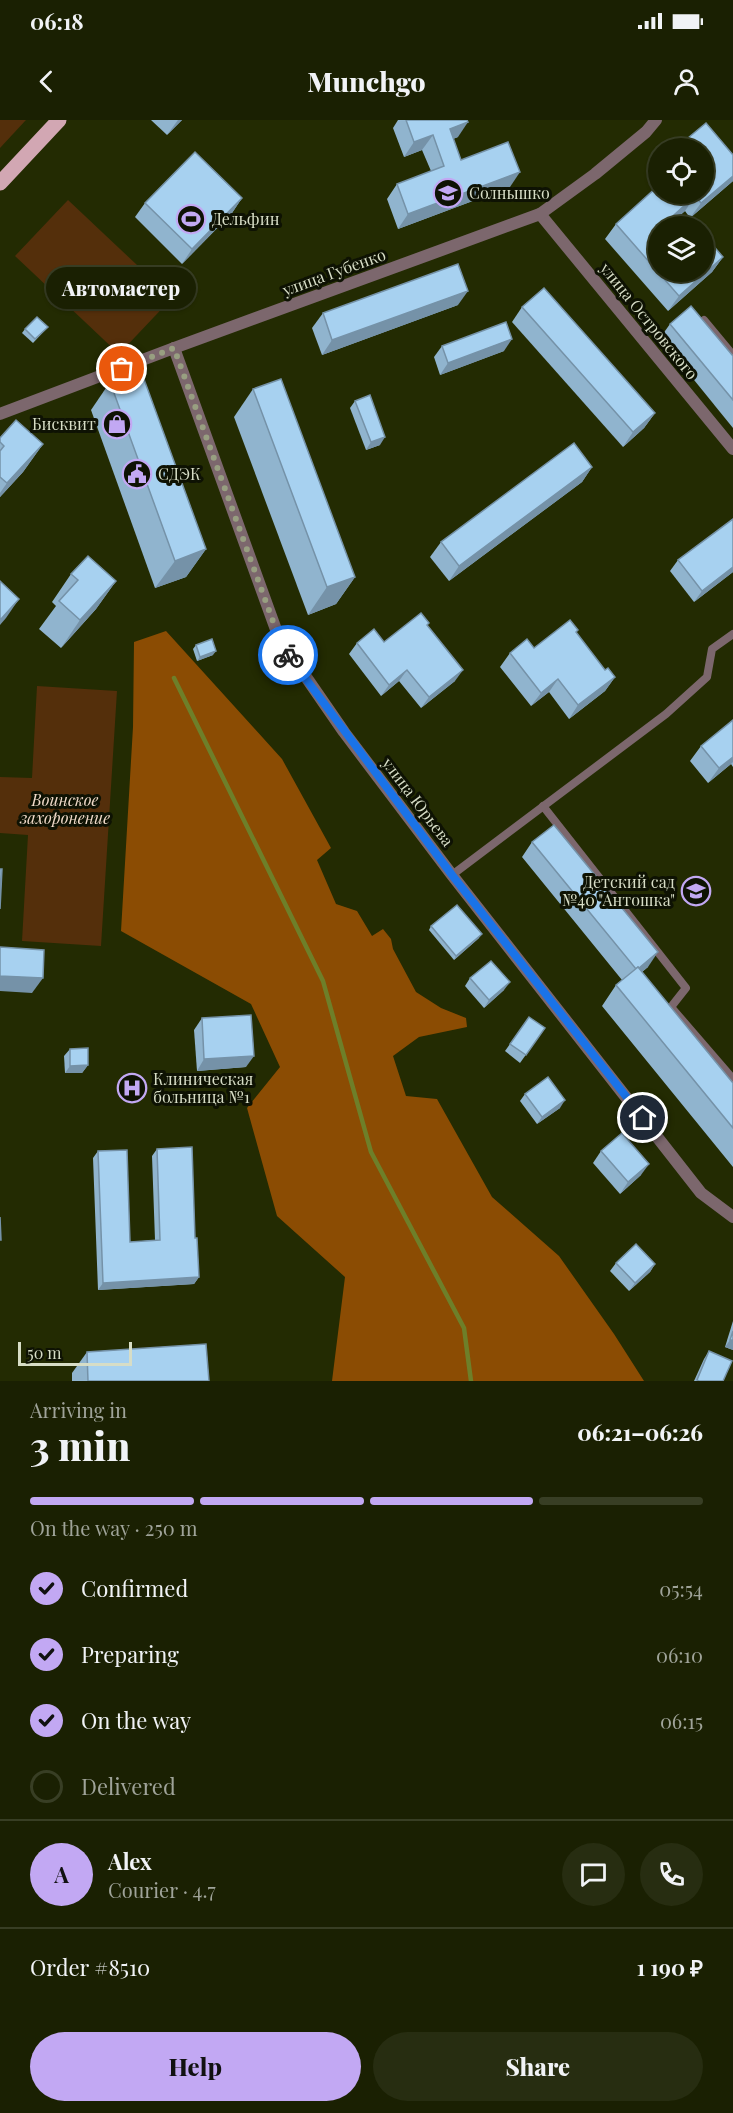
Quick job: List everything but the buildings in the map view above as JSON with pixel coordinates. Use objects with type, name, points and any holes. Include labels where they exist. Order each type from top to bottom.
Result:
[{"type":"main road","points":[[0,183],[59,120]]},
{"type":"street","name":"улица Губенко","points":[[0,414],[540,214],[595,174],[646,132],[656,120]]},
{"type":"street","name":"улица Островского","points":[[540,214],[733,449]]},
{"type":"street","name":"улица Юрьева","points":[[174,348],[283,649],[452,875],[701,1193],[733,1217]]},
{"type":"lane","points":[[704,320],[733,355]]},
{"type":"lane","points":[[452,875],[666,714],[707,676],[712,649],[733,634]]},
{"type":"lane","points":[[543,807],[686,988],[671,1007],[733,1079]]},
{"type":"green space","points":[[0,120],[26,120],[0,148]]},
{"type":"green space","points":[[68,200],[172,298],[119,354],[15,256]]},
{"type":"green space","name":"Воинское захоронение","points":[[37,686],[117,691],[101,946],[22,941],[28,835],[0,833],[0,777],[32,778]]},
{"type":"shaded area","points":[[166,631],[282,759],[331,848],[317,860],[336,904],[357,911],[372,936],[383,929],[391,939],[393,949],[416,992],[441,1008],[466,1018],[467,1027],[419,1037],[393,1056],[406,1096],[437,1099],[492,1197],[559,1256],[644,1381],[332,1381],[345,1277],[277,1216],[247,1108],[280,1067],[251,1004],[121,931],[133,727],[134,642]]},
{"type":"waterway","points":[[174,678],[323,981],[371,1152],[464,1328],[471,1381]]},
{"type":"way so far","points":[[122,369],[174,348],[283,649],[288,655]]},
{"type":"place","name":"Солнышко","points":[[448,193]]},
{"type":"place","name":"Дельфин","points":[[191,219]]},
{"type":"place","name":"Автомастер","points":[[122,369]]},
{"type":"place","name":"Бисквит","points":[[117,424]]},
{"type":"place","name":"СДЭК","points":[[137,474]]},
{"type":"place","name":"Детский сад №40 \"Антошка\"","points":[[696,891]]},
{"type":"place","name":"Клиническая больница №1","points":[[132,1088]]},
{"type":"route","points":[[288,655],[452,875],[643,1118]]}]
